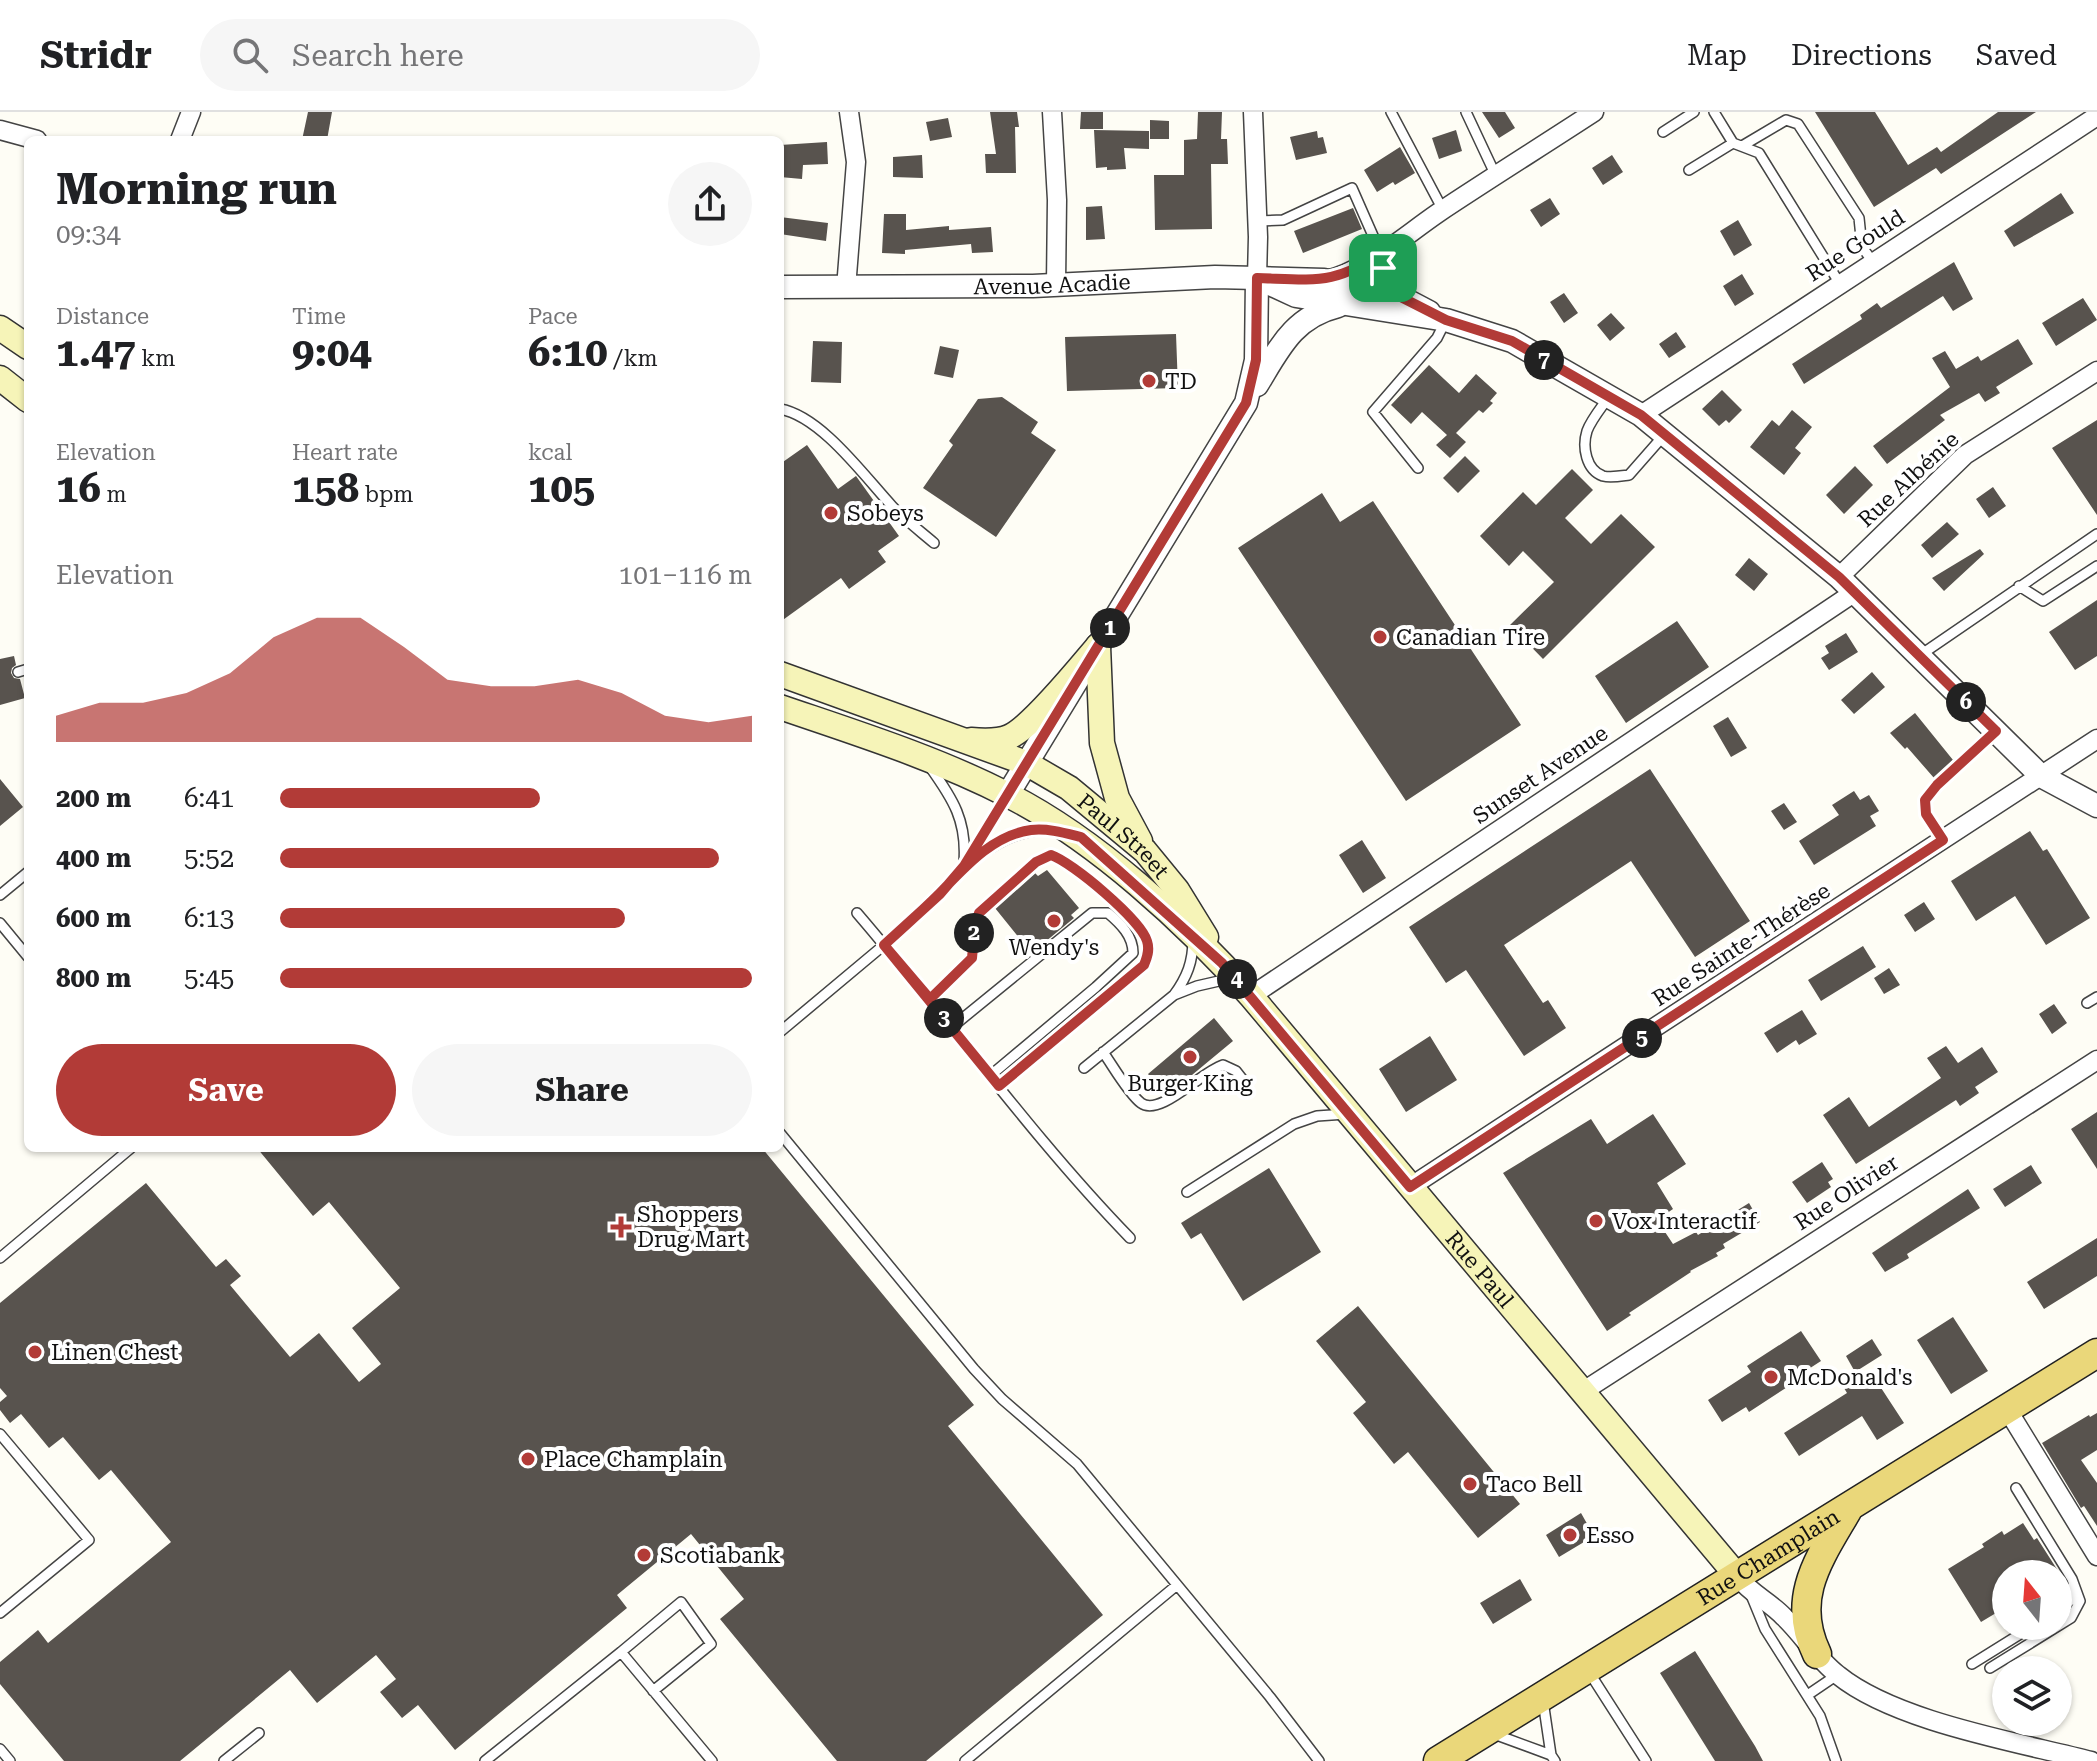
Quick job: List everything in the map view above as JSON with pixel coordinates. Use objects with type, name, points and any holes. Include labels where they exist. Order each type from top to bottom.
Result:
[{"type":"main road","points":[[0,328],[24,344]]},
{"type":"main road","points":[[0,378],[24,397]]},
{"type":"main road","points":[[954,737],[984,741],[1011,737],[1046,705],[1098,646]]},
{"type":"main road","points":[[1098,646],[1102,743],[1117,798],[1145,851]]},
{"type":"main road","name":"Paul Street","points":[[784,675],[1026,763],[1069,788],[1145,851],[1177,890],[1229,970]]},
{"type":"main road","name":"Paul Street","points":[[784,708],[924,759],[1008,794],[1081,837],[1229,970]]},
{"type":"main road","name":"Rue Paul","points":[[1229,970],[1744,1585]]},
{"type":"main road","name":"Rue Champlain","points":[[1438,1761],[1587,1669],[1744,1585],[1848,1508],[2097,1353]]},
{"type":"main road","points":[[1817,1654],[1806,1618],[1809,1583],[1848,1508]]},
{"type":"street","points":[[182,136],[191,112]]},
{"type":"street","points":[[846,288],[856,162],[849,112]]},
{"type":"street","points":[[1052,112],[1057,200],[1056,284]]},
{"type":"street","points":[[1246,403],[1256,360],[1258,221],[1253,112]]},
{"type":"street","points":[[1324,280],[1345,275],[1594,112]]},
{"type":"street","name":"Rue Gould","points":[[1641,415],[2097,116]]},
{"type":"street","points":[[0,130],[24,136]]},
{"type":"street","points":[[1386,249],[1383,268],[1391,292]]},
{"type":"street","points":[[1257,278],[1296,296],[1446,320],[1512,341],[1641,415],[1847,584],[2041,776],[2097,806]]},
{"type":"street","name":"Avenue Acadie","points":[[784,287],[1257,278],[1324,280],[1391,292],[1446,320]]},
{"type":"street","points":[[1008,794],[1294,328],[1317,311],[1343,304]]},
{"type":"street","name":"Rue Albénie","points":[[1847,584],[1965,455],[2097,371]]},
{"type":"street","name":"Sunset Avenue","points":[[1251,996],[1847,584]]},
{"type":"street","name":"Rue Sainte-Thérèse","points":[[1410,1187],[2097,739]]},
{"type":"street","name":"Rue Olivier","points":[[1582,1392],[2097,1060]]},
{"type":"street","points":[[2007,1409],[2097,1556]]},
{"type":"street","points":[[1744,1585],[1782,1614],[1837,1675],[1882,1701],[1934,1720],[2091,1761]]},
{"type":"lane","points":[[1391,112],[1443,210]]},
{"type":"lane","points":[[1466,112],[1496,176]]},
{"type":"lane","points":[[1663,132],[1694,112]]},
{"type":"lane","points":[[1714,112],[1738,144],[1759,153],[1840,284]]},
{"type":"lane","points":[[1689,170],[1786,120],[1798,124],[1859,218],[1862,247],[1873,262]]},
{"type":"lane","points":[[1258,221],[1283,220],[1352,188],[1374,238],[1386,249]]},
{"type":"lane","points":[[1418,468],[1373,412],[1437,338],[1446,320]]},
{"type":"lane","points":[[1609,397],[1587,429],[1587,460],[1594,471],[1605,477],[1629,475],[1665,434]]},
{"type":"lane","points":[[784,411],[802,419],[853,459],[893,507],[934,543]]},
{"type":"lane","points":[[1919,656],[2097,534]]},
{"type":"lane","points":[[2019,586],[2043,601],[2097,566]]},
{"type":"lane","points":[[1943,840],[1926,814],[1925,800],[1996,731]]},
{"type":"lane","points":[[924,759],[954,800],[966,842],[964,866]]},
{"type":"lane","points":[[784,1029],[940,894],[964,866],[1008,794]]},
{"type":"lane","points":[[964,866],[1006,837],[1031,830],[1052,830],[1081,837]]},
{"type":"lane","points":[[930,999],[972,958],[979,913],[1036,862],[1051,855],[1060,858],[1092,882],[1120,907],[1147,940],[1148,955],[1144,965],[999,1086]]},
{"type":"lane","points":[[0,895],[24,875]]},
{"type":"lane","points":[[857,913],[1095,1202],[1130,1238]]},
{"type":"lane","points":[[952,1027],[1092,913],[1108,913],[1120,923],[1133,942],[1133,953],[991,1075]]},
{"type":"lane","points":[[0,923],[24,952]]},
{"type":"lane","points":[[1084,1068],[1174,995],[1188,976],[1193,956],[1193,936]]},
{"type":"lane","points":[[1174,995],[1229,970]]},
{"type":"lane","points":[[2087,1003],[2097,997]]},
{"type":"lane","points":[[1103,1052],[1142,1104],[1153,1107],[1164,1104],[1210,1069],[1223,1065],[1236,1071],[1247,1085]]},
{"type":"lane","points":[[1187,1192],[1294,1124],[1317,1116],[1349,1114]]},
{"type":"lane","points":[[784,1138],[974,1369],[1002,1399],[1077,1464],[1270,1697],[1319,1761]]},
{"type":"lane","points":[[0,1258],[126,1152]]},
{"type":"lane","points":[[0,1434],[89,1540],[0,1613]]},
{"type":"lane","points":[[2016,1488],[2060,1560]]},
{"type":"lane","points":[[2072,1579],[2080,1601],[2072,1616]]},
{"type":"lane","points":[[965,1761],[1177,1585]]},
{"type":"lane","points":[[1744,1585],[1765,1629],[1809,1694],[1836,1761]]},
{"type":"lane","points":[[485,1761],[681,1602],[711,1644],[653,1691]]},
{"type":"lane","points":[[1972,1664],[2011,1640]]},
{"type":"lane","points":[[1990,1668],[2035,1640]]},
{"type":"lane","points":[[621,1652],[712,1761]]},
{"type":"lane","points":[[1587,1669],[1646,1761]]},
{"type":"lane","points":[[1809,1694],[1837,1675]]},
{"type":"lane","points":[[1542,1697],[1553,1758]]},
{"type":"lane","points":[[1486,1731],[1553,1758]]},
{"type":"lane","points":[[224,1761],[259,1733]]},
{"type":"lane","points":[[0,1749],[10,1761]]},
{"type":"building","points":[[308,112],[332,112],[328,136],[303,136]]},
{"type":"building","points":[[990,112],[1017,112],[1016,173],[986,173],[985,154],[996,154]]},
{"type":"building","points":[[1081,112],[1103,112],[1103,129],[1080,129]]},
{"type":"building","points":[[1198,112],[1222,112],[1221,139],[1227,139],[1228,164],[1211,164],[1212,229],[1155,230],[1154,175],[1184,175],[1184,140],[1197,139]]},
{"type":"building","points":[[1482,112],[1505,112],[1515,128],[1499,138]]},
{"type":"building","points":[[1815,112],[1875,112],[1908,165],[1937,147],[1941,152],[1998,112],[2036,112],[1941,174],[1936,168],[1874,207]]},
{"type":"building","points":[[948,118],[952,137],[930,141],[926,122]]},
{"type":"building","points":[[1150,120],[1169,121],[1169,139],[1150,139]]},
{"type":"building","points":[[1094,130],[1149,131],[1149,149],[1124,148],[1126,169],[1096,168]]},
{"type":"building","points":[[1456,130],[1462,151],[1439,159],[1432,138]]},
{"type":"building","points":[[1317,131],[1318,138],[1323,137],[1327,153],[1296,160],[1290,137]]},
{"type":"building","points":[[827,142],[828,164],[803,165],[802,179],[784,177],[784,145]]},
{"type":"building","points":[[1400,147],[1415,173],[1377,192],[1364,170]]},
{"type":"building","points":[[922,155],[923,178],[893,177],[893,157]]},
{"type":"building","points":[[1612,155],[1623,172],[1603,185],[1592,168]]},
{"type":"building","points":[[2061,193],[2074,213],[2014,247],[2004,231]]},
{"type":"building","points":[[1550,198],[1560,214],[1541,227],[1530,210]]},
{"type":"building","points":[[1102,206],[1105,239],[1086,240],[1086,207]]},
{"type":"building","points":[[1353,208],[1362,229],[1303,253],[1294,231]]},
{"type":"building","points":[[884,214],[906,214],[906,230],[949,226],[949,230],[991,227],[993,252],[972,253],[971,244],[905,250],[905,254],[882,253]]},
{"type":"building","points":[[784,218],[828,223],[826,241],[784,235]]},
{"type":"building","points":[[1738,220],[1752,245],[1734,256],[1720,231]]},
{"type":"building","points":[[1954,262],[1973,299],[1953,311],[1943,296],[1804,384],[1792,364],[1862,319],[1860,315],[1877,303],[1881,308]]},
{"type":"building","points":[[1742,274],[1754,294],[1735,306],[1723,286]]},
{"type":"building","points":[[1564,293],[1578,313],[1564,323],[1550,302]]},
{"type":"building","points":[[2083,298],[2097,320],[2056,346],[2042,323]]},
{"type":"building","points":[[1611,313],[1625,328],[1610,341],[1597,325]]},
{"type":"building","points":[[1676,332],[1686,347],[1669,358],[1659,344]]},
{"type":"building","points":[[1176,334],[1178,388],[1067,391],[1065,337]]},
{"type":"building","points":[[2018,339],[2033,364],[1996,387],[2000,393],[1985,402],[1979,393],[1940,415],[1945,420],[1887,464],[1873,446],[1950,387],[1932,358],[1945,351],[1956,369],[1978,356],[1981,361]]},
{"type":"building","points":[[813,341],[842,342],[841,383],[811,382]]},
{"type":"building","points":[[940,346],[959,350],[953,378],[934,374]]},
{"type":"building","points":[[1429,365],[1459,393],[1476,374],[1497,393],[1490,401],[1493,403],[1483,413],[1479,410],[1456,433],[1466,442],[1450,458],[1436,445],[1447,435],[1422,412],[1411,424],[1391,405]]},
{"type":"building","points":[[1722,390],[1742,410],[1729,423],[1726,420],[1719,426],[1702,409]]},
{"type":"building","points":[[1002,397],[1038,422],[1031,433],[1056,450],[996,537],[923,488],[953,445],[949,441],[978,399]]},
{"type":"building","points":[[1792,410],[1812,427],[1795,448],[1801,453],[1784,475],[1750,447],[1772,420],[1779,426]]},
{"type":"building","points":[[2097,420],[2097,515],[2052,448]]},
{"type":"building","name":"Sobeys","points":[[807,445],[838,489],[856,476],[899,536],[878,551],[886,562],[849,589],[841,578],[784,619],[784,461]]},
{"type":"building","points":[[1465,456],[1480,471],[1458,493],[1443,478]]},
{"type":"building","points":[[1855,466],[1873,485],[1844,514],[1826,495]]},
{"type":"building","points":[[1572,469],[1593,490],[1565,518],[1591,544],[1621,514],[1655,547],[1543,659],[1510,625],[1554,582],[1523,551],[1509,566],[1480,536],[1523,492],[1536,505]]},
{"type":"building","points":[[1993,487],[2006,506],[1989,518],[1976,499]]},
{"type":"building","name":"Canadian Tire","points":[[1322,493],[1340,522],[1373,501],[1521,725],[1406,801],[1238,548]]},
{"type":"building","points":[[1947,522],[1959,534],[1932,558],[1921,545]]},
{"type":"building","points":[[1980,549],[1984,554],[1944,591],[1932,578]]},
{"type":"building","points":[[1749,558],[1768,574],[1754,591],[1735,575]]},
{"type":"building","points":[[2097,600],[2097,656],[2075,670],[2049,632]]},
{"type":"building","points":[[1677,621],[1709,667],[1626,723],[1595,676]]},
{"type":"building","points":[[1846,633],[1858,652],[1829,670],[1821,658],[1829,653],[1825,646]]},
{"type":"building","points":[[14,656],[16,665],[11,673],[14,678],[20,679],[24,698],[0,705],[0,659]]},
{"type":"building","points":[[1872,672],[1885,687],[1854,714],[1841,700]]},
{"type":"building","points":[[1915,713],[1953,760],[1934,778],[1890,733]]},
{"type":"building","points":[[1728,717],[1747,748],[1731,757],[1713,726]]},
{"type":"building","points":[[1650,769],[1750,921],[1695,957],[1631,861],[1504,945],[1543,1003],[1548,1000],[1566,1028],[1524,1056],[1466,970],[1446,983],[1409,927]]},
{"type":"building","points":[[0,779],[23,807],[0,826]]},
{"type":"building","points":[[1854,791],[1860,800],[1869,795],[1879,811],[1870,816],[1876,826],[1814,865],[1799,841],[1839,815],[1832,805]]},
{"type":"building","points":[[1784,803],[1797,822],[1784,830],[1771,811]]},
{"type":"building","points":[[2030,831],[2043,851],[2047,849],[2090,918],[2046,945],[2015,896],[1976,921],[1951,881]]},
{"type":"building","points":[[1362,840],[1386,878],[1363,893],[1339,855]]},
{"type":"building","points":[[1047,870],[1079,908],[1071,915],[1074,918],[1039,947],[1036,944],[1029,950],[995,908],[1035,873],[1038,876]]},
{"type":"building","points":[[1924,902],[1935,919],[1915,932],[1904,915]]},
{"type":"building","points":[[1863,946],[1876,967],[1821,1001],[1808,980]]},
{"type":"building","points":[[1889,968],[1900,985],[1884,994],[1874,978]]},
{"type":"building","points":[[2054,1004],[2067,1023],[2052,1034],[2039,1014]]},
{"type":"building","points":[[1802,1010],[1817,1034],[1799,1045],[1796,1040],[1777,1053],[1764,1033]]},
{"type":"building","name":"Burger King","points":[[1214,1018],[1233,1041],[1192,1075],[1164,1093],[1148,1074]]},
{"type":"building","points":[[1430,1036],[1457,1080],[1406,1112],[1379,1069]]},
{"type":"building","points":[[1946,1046],[1958,1063],[1982,1047],[1998,1072],[1975,1087],[1979,1093],[1960,1106],[1956,1100],[1856,1164],[1823,1115],[1849,1097],[1869,1127],[1941,1078],[1927,1058]]},
{"type":"building","points":[[2097,1112],[2097,1169],[2071,1129]]},
{"type":"building","name":"Vox Interactif","points":[[1653,1114],[1686,1164],[1657,1183],[1673,1209],[1657,1220],[1673,1244],[1696,1232],[1698,1235],[1749,1203],[1760,1222],[1723,1244],[1725,1248],[1716,1253],[1718,1256],[1690,1271],[1607,1331],[1503,1173],[1591,1119],[1607,1144]]},
{"type":"building","name":"Place Champlain","points":[[260,1152],[765,1152],[974,1405],[948,1426],[1103,1615],[926,1761],[837,1761],[720,1619],[744,1599],[691,1534],[617,1595],[627,1608],[455,1750],[418,1705],[402,1718],[380,1692],[396,1679],[376,1655],[317,1703],[290,1670],[180,1761],[64,1761],[0,1684],[0,1662],[38,1630],[48,1643],[171,1542],[111,1470],[99,1480],[63,1437],[49,1448],[21,1414],[10,1423],[0,1410],[0,1402],[7,1396],[0,1388],[0,1303],[146,1183],[216,1267],[226,1259],[241,1276],[230,1285],[290,1357],[319,1333],[359,1382],[381,1364],[352,1328],[400,1288],[329,1202],[313,1216]]},
{"type":"building","points":[[1822,1162],[1833,1179],[1828,1182],[1831,1187],[1807,1203],[1792,1182]]},
{"type":"building","points":[[2031,1165],[2042,1183],[2005,1207],[1993,1189]]},
{"type":"building","points":[[1269,1168],[1321,1252],[1243,1301],[1201,1233],[1191,1239],[1181,1223]]},
{"type":"building","points":[[1968,1189],[1980,1208],[1907,1254],[1909,1258],[1885,1272],[1872,1253]]},
{"type":"building","points":[[2097,1238],[2097,1276],[2044,1309],[2027,1282]]},
{"type":"building","points":[[1358,1306],[1520,1504],[1478,1538],[1408,1452],[1394,1464],[1353,1413],[1366,1402],[1316,1341]]},
{"type":"building","points":[[1953,1317],[1988,1371],[1951,1394],[1917,1340]]},
{"type":"building","name":"McDonald's","points":[[1801,1331],[1821,1361],[1749,1412],[1746,1407],[1722,1422],[1708,1400],[1751,1372],[1747,1366]]},
{"type":"building","points":[[1872,1339],[1882,1355],[1855,1372],[1846,1356]]},
{"type":"building","points":[[1870,1371],[1904,1423],[1877,1440],[1862,1416],[1799,1456],[1784,1433],[1847,1393],[1844,1388]]},
{"type":"building","points":[[2097,1413],[2097,1450],[2081,1460],[2097,1483],[2097,1526],[2084,1506],[2081,1508],[2042,1443]]},
{"type":"building","name":"Esso","points":[[1581,1513],[1594,1536],[1559,1557],[1546,1535]]},
{"type":"building","points":[[2023,1523],[2051,1560],[1992,1560],[1992,1615],[1981,1622],[1948,1569],[1984,1547],[1982,1544],[2002,1531],[2004,1535]]},
{"type":"building","points":[[1520,1579],[1532,1600],[1493,1624],[1480,1603]]},
{"type":"building","points":[[1695,1651],[1763,1761],[1715,1761],[1660,1673]]},
{"type":"place","name":"TD","points":[[1149,381]]},
{"type":"place","name":"Sobeys","points":[[831,513]]},
{"type":"place","name":"Canadian Tire","points":[[1380,637]]},
{"type":"place","name":"Wendy's","points":[[1054,921]]},
{"type":"place","name":"Burger King","points":[[1190,1057]]},
{"type":"place","name":"Vox Interactif","points":[[1596,1221]]},
{"type":"place","name":"Shoppers Drug Mart","points":[[621,1227]]},
{"type":"place","name":"Linen Chest","points":[[35,1352]]},
{"type":"place","name":"McDonald's","points":[[1771,1377]]},
{"type":"place","name":"Place Champlain","points":[[528,1459]]},
{"type":"place","name":"Taco Bell","points":[[1470,1484]]},
{"type":"place","name":"Esso","points":[[1570,1535]]},
{"type":"place","name":"Scotiabank","points":[[644,1555]]},
{"type":"route","points":[[1383,268],[1386,249],[1345,275],[1324,280],[1257,278],[1256,360],[1246,403],[964,866],[940,894],[884,945],[930,999],[972,958],[979,913],[1036,862],[1051,855],[1060,858],[1092,882],[1138,928],[1147,940],[1148,955],[1144,965],[999,1086],[884,945],[940,894],[964,866],[1006,837],[1031,830],[1052,830],[1081,837],[1222,963],[1410,1187],[1943,840],[1926,814],[1925,800],[1996,731],[1839,577],[1641,415],[1512,341],[1446,320],[1391,292],[1383,268]]}]
